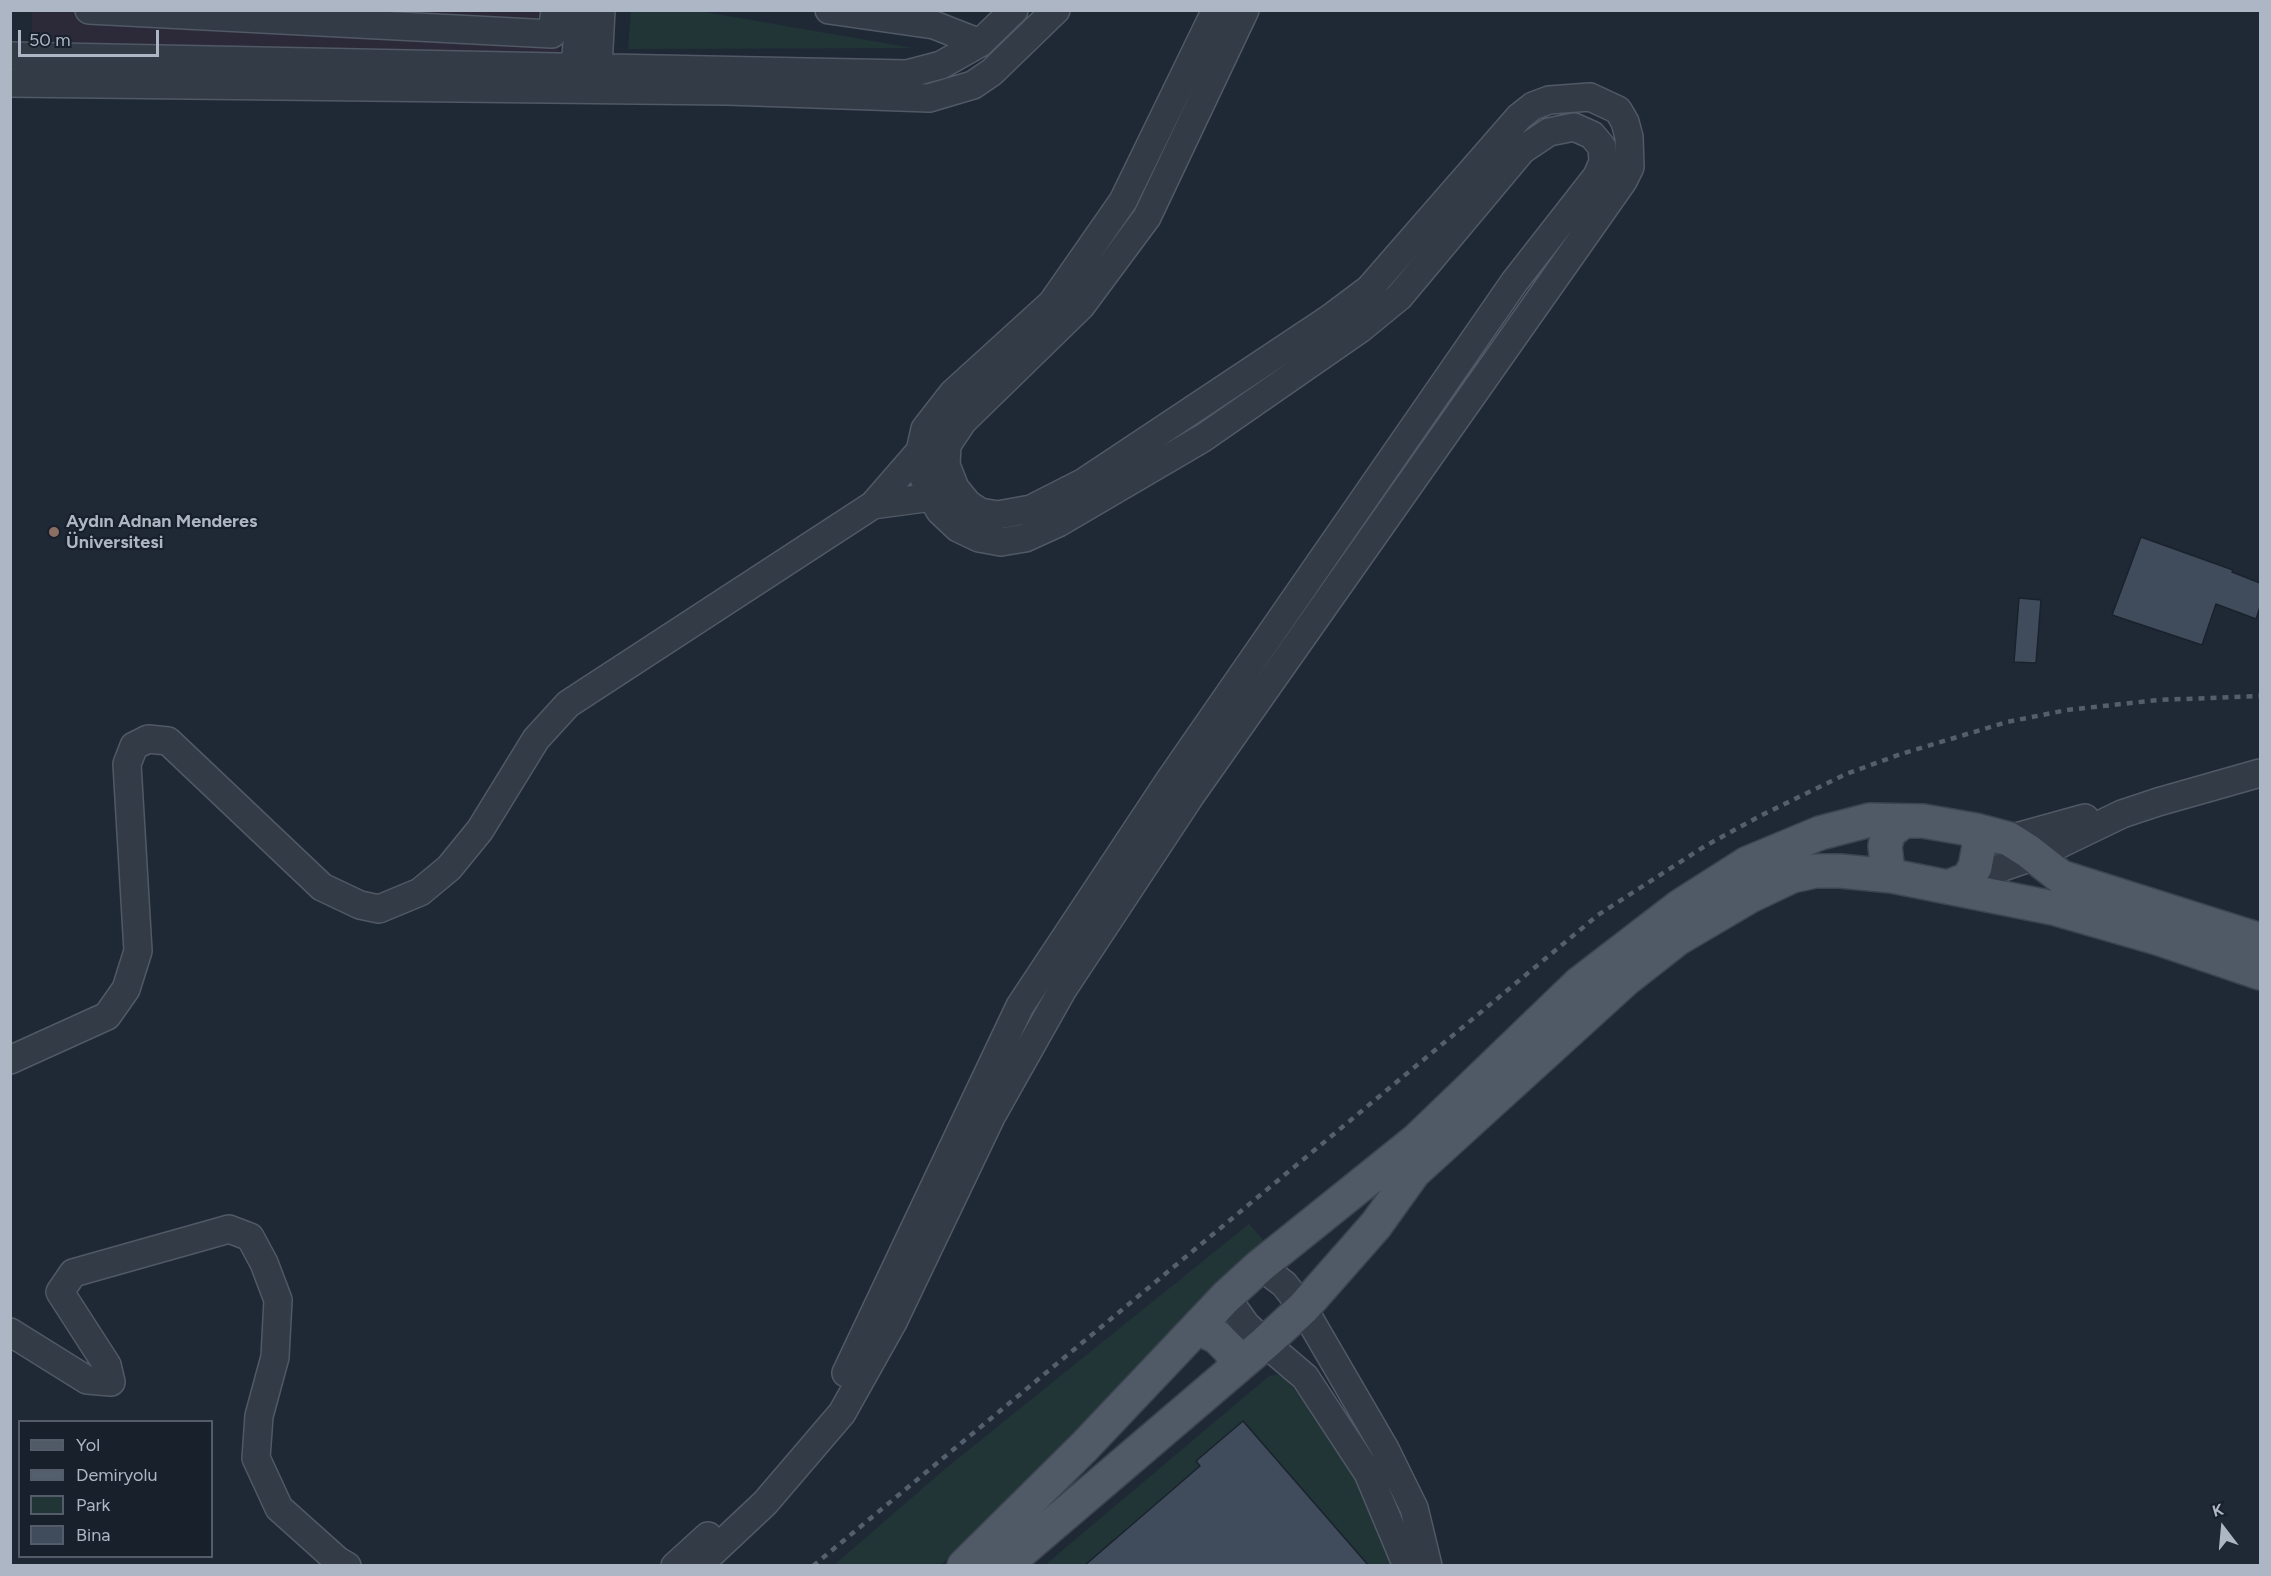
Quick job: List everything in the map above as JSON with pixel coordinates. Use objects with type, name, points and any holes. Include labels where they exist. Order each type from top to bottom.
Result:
[{"type":"main road","points":[[964,1566],[1084,1448],[1226,1297],[1260,1266],[1418,1139],[1581,983],[1679,907],[1748,863],[1820,833],[1870,820],[1923,821],[1975,830],[2022,848],[2061,877],[2260,940]]},
{"type":"main road","points":[[1892,876],[1887,864],[1885,846],[1889,832],[1904,821]]},
{"type":"main road","points":[[1958,883],[1975,867],[1978,846],[1975,830]]},
{"type":"main road","points":[[1004,1566],[1303,1308],[1376,1225],[1414,1172],[1626,979],[1677,939],[1750,896],[1792,876],[1816,871],[1840,871],[1958,883],[2157,938],[2260,973]]},
{"type":"main road","points":[[1198,1328],[1217,1337],[1231,1351],[1236,1368]]},
{"type":"street","points":[[89,10],[552,34],[555,10]]},
{"type":"street","points":[[580,10],[587,74]]},
{"type":"street","points":[[587,74],[601,10]]},
{"type":"street","points":[[1014,10],[980,43],[941,65],[907,74],[587,74],[21,83],[21,56],[587,74],[728,91],[929,98],[973,85],[992,72],[1056,10]]},
{"type":"street","points":[[675,1566],[770,1477],[834,1400],[1020,1006],[1169,781],[1515,281],[1597,176],[1603,162],[1602,147],[1592,135],[1574,127],[1550,132],[1522,150],[1399,297],[1360,329],[1203,438],[1058,523],[1025,538],[1001,542],[979,538],[958,528],[940,511],[932,497],[921,471],[920,452],[925,429],[953,393],[1052,303],[1123,201],[1216,10]]},
{"type":"street","points":[[698,1566],[765,1503],[842,1413],[893,1322],[992,1117],[1063,989],[1191,795],[1623,181],[1630,167],[1629,136],[1625,122],[1618,111],[1590,97],[1549,100],[1533,106],[1519,117],[1369,289],[1329,319],[1084,482],[1030,509],[998,515],[980,512],[968,504],[955,488],[946,465],[947,445],[963,421],[1081,306],[1148,217],[1245,10]]},
{"type":"street","points":[[834,11],[934,26],[980,43]]},
{"type":"street","points":[[10,1060],[106,1016],[126,989],[138,951],[127,764],[134,746],[148,739],[168,741],[322,887],[360,905],[379,909],[420,892],[450,868],[480,830],[536,739],[568,704],[873,505],[920,452]]},
{"type":"street","points":[[873,505],[932,497]]},
{"type":"street","points":[[1958,883],[2022,848],[2158,802],[2260,773]]},
{"type":"street","points":[[10,1332],[87,1380],[111,1382],[107,1365],[60,1292],[73,1273],[229,1229],[250,1238],[264,1263],[278,1300],[275,1357],[259,1416],[256,1458],[279,1508],[337,1560],[347,1566]]},
{"type":"street","points":[[1260,1266],[1284,1284],[1303,1308],[1385,1449],[1414,1508],[1428,1566]]},
{"type":"street","points":[[1226,1297],[1246,1325],[1305,1377],[1368,1473],[1407,1566]]},
{"type":"shaded area","points":[[32,11],[561,11],[559,56],[32,41]]},
{"type":"green space","points":[[631,11],[699,11],[913,48],[628,49]]},
{"type":"green space","points":[[1249,1224],[1264,1241],[941,1565],[833,1566],[945,1469]]},
{"type":"green space","points":[[1283,1374],[1374,1498],[1393,1566],[1044,1566],[1269,1376]]},
{"type":"building","points":[[2141,537],[2233,570],[2232,572],[2260,583],[2260,607],[2256,619],[2216,604],[2202,645],[2112,615]]},
{"type":"building","points":[[2019,598],[2041,600],[2036,663],[2014,662]]},
{"type":"building","points":[[1243,1421],[1369,1566],[1084,1566],[1200,1466],[1196,1461]]},
{"type":"railway","points":[[813,1566],[1598,915],[1705,846],[1846,774],[1901,754],[2007,722],[2067,710],[2158,700],[2260,696]]},
{"type":"place","name":"Aydın Adnan Menderes Üniversitesi","points":[[54,532]]}]
